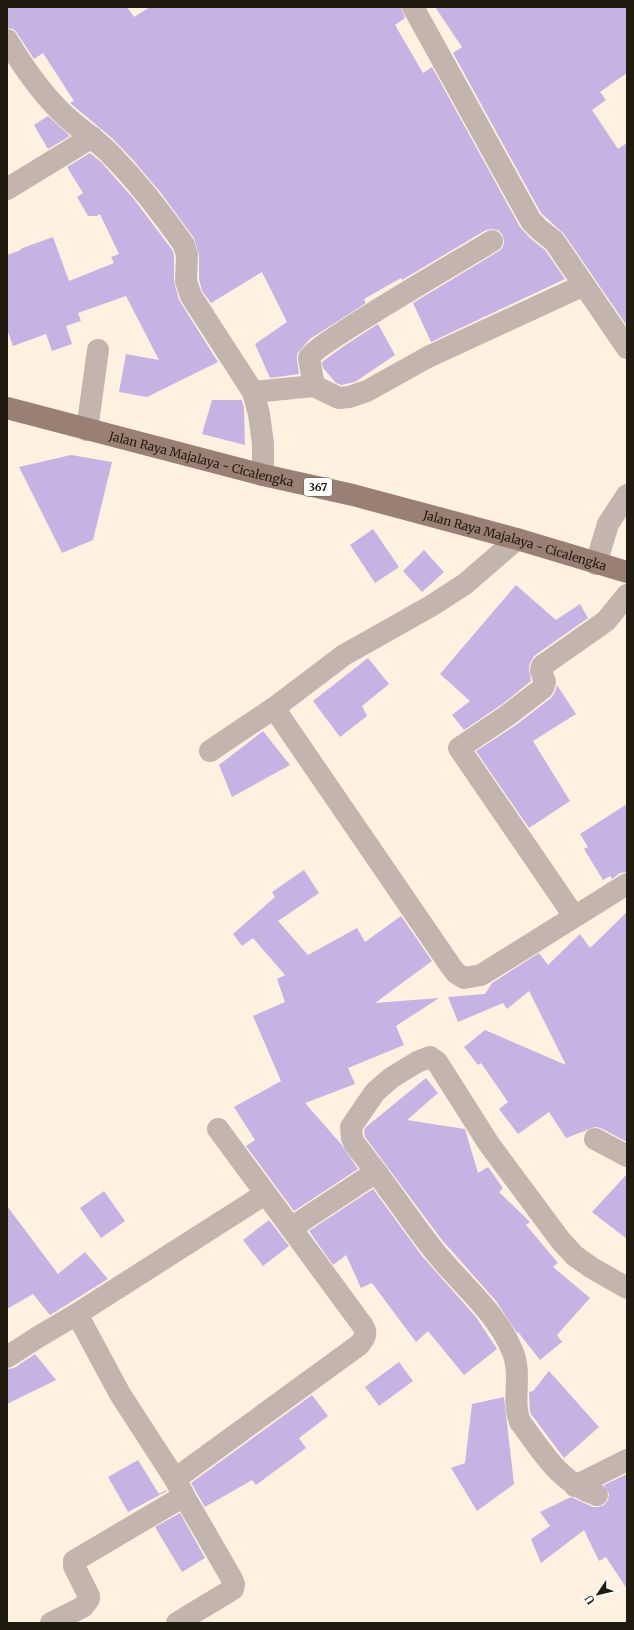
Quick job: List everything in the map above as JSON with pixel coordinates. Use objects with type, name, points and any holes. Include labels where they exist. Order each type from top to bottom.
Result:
[{"type":"main road","name":"Jalan Raya Majalaya - Cicalengka","points":[[7,408],[263,475],[353,495],[517,539],[596,564],[627,572]]},
{"type":"street","points":[[413,7],[531,221],[554,241],[627,348]]},
{"type":"street","points":[[7,40],[25,70],[50,100],[71,121],[92,137],[115,158],[184,245],[187,255],[186,281],[190,296],[253,392],[259,414],[263,444],[263,475]]},
{"type":"street","points":[[7,189],[92,137]]},
{"type":"street","points":[[314,386],[309,358],[313,352],[339,334],[492,241]]},
{"type":"street","points":[[253,392],[314,386],[339,398],[349,398],[367,391],[428,357],[584,285]]},
{"type":"street","points":[[87,430],[98,350]]},
{"type":"street","points":[[596,564],[608,524],[627,495]]},
{"type":"street","points":[[210,751],[274,708],[344,655],[431,606],[465,584],[517,539]]},
{"type":"street","points":[[574,916],[459,748],[508,716],[543,688],[545,682],[540,671],[542,666],[606,621],[627,595]]},
{"type":"street","points":[[274,708],[450,965],[464,978],[481,974],[627,884]]},
{"type":"street","points":[[597,1495],[575,1486],[565,1479],[554,1468],[520,1422],[516,1405],[518,1390],[517,1371],[513,1352],[505,1337],[489,1314],[432,1248],[354,1143],[351,1127],[374,1092],[383,1084],[417,1062],[430,1057],[437,1062],[489,1144],[561,1241],[575,1256],[592,1268],[627,1288]]},
{"type":"street","points":[[52,1623],[83,1607],[89,1600],[89,1596],[74,1566],[74,1561],[179,1488],[359,1345],[366,1335],[363,1326],[218,1129]]},
{"type":"street","points":[[595,1139],[627,1156]]},
{"type":"street","points":[[291,1228],[376,1172]]},
{"type":"street","points":[[7,1357],[38,1336],[77,1314],[266,1194]]},
{"type":"street","points":[[77,1314],[120,1394],[179,1488],[232,1579],[233,1589],[177,1623]]},
{"type":"street","points":[[575,1486],[627,1460]]},
{"type":"building","points":[[7,7],[127,7],[134,17],[150,7],[401,7],[405,18],[395,25],[423,73],[432,67],[520,227],[531,239],[545,250],[565,279],[431,342],[413,303],[499,251],[503,247],[504,241],[502,234],[498,230],[486,230],[402,280],[401,278],[364,299],[366,303],[310,339],[297,354],[299,374],[270,378],[255,344],[287,322],[262,272],[211,303],[202,291],[199,279],[199,255],[194,238],[161,193],[133,160],[113,139],[70,103],[74,101],[43,53],[34,59],[17,33],[13,29],[7,28]]},
{"type":"building","points":[[435,7],[627,7],[627,73],[600,92],[606,100],[592,110],[618,149],[627,143],[627,326],[564,234],[541,213],[453,53],[462,47]]},
{"type":"building","points":[[48,116],[70,136],[48,149],[34,125]]},
{"type":"building","points":[[90,153],[101,162],[133,198],[173,251],[174,281],[179,300],[218,362],[147,397],[119,392],[126,354],[159,360],[126,296],[78,313],[81,321],[66,326],[72,344],[52,351],[46,334],[13,346],[7,329],[7,255],[53,237],[69,281],[114,263],[111,257],[119,254],[100,214],[97,216],[88,216],[77,197],[83,193],[67,167]]},
{"type":"building","points":[[378,324],[395,355],[355,382],[341,385],[336,383],[323,368],[322,362]]},
{"type":"building","points":[[212,400],[242,400],[244,408],[245,445],[202,434]]},
{"type":"building","points":[[71,455],[112,462],[93,540],[62,553],[19,467]]},
{"type":"building","points":[[373,529],[399,567],[375,583],[350,545]]},
{"type":"building","points":[[424,550],[444,572],[422,592],[403,571]]},
{"type":"building","points":[[516,585],[556,620],[580,604],[588,618],[534,656],[530,663],[529,669],[531,681],[501,705],[464,730],[452,715],[470,701],[440,674]]},
{"type":"building","points":[[368,658],[389,684],[362,706],[367,716],[340,737],[313,701]]},
{"type":"building","points":[[557,685],[576,714],[533,741],[570,801],[529,828],[476,751],[516,725],[551,698]]},
{"type":"building","points":[[263,731],[290,765],[232,797],[219,765]]},
{"type":"building","points":[[627,804],[627,872],[620,873],[612,879],[610,876],[603,880],[584,849],[588,847],[580,834]]},
{"type":"building","points":[[304,870],[319,893],[278,921],[308,955],[357,928],[365,942],[401,916],[432,961],[375,1003],[439,998],[396,1026],[404,1045],[348,1068],[355,1084],[305,1103],[341,1144],[358,1169],[294,1211],[246,1146],[255,1140],[234,1107],[281,1081],[253,1016],[285,1002],[277,979],[285,975],[253,938],[242,946],[233,934],[275,897],[272,892]]},
{"type":"building","points":[[627,912],[627,1142],[601,1128],[595,1127],[566,1138],[549,1112],[518,1134],[499,1109],[508,1102],[481,1063],[478,1065],[464,1047],[485,1030],[566,1065],[529,991],[507,1009],[503,1003],[458,1022],[448,997],[485,994],[492,983],[539,953],[548,965],[580,934],[590,948]]},
{"type":"building","points":[[426,1078],[438,1093],[407,1120],[465,1129],[478,1173],[488,1167],[503,1188],[499,1192],[530,1222],[526,1225],[558,1263],[553,1267],[590,1298],[557,1335],[562,1342],[540,1360],[518,1332],[517,1333],[496,1301],[442,1240],[365,1137],[364,1130],[366,1127]]},
{"type":"building","points":[[627,1174],[627,1239],[592,1212]]},
{"type":"building","points":[[373,1189],[422,1256],[476,1317],[497,1349],[464,1375],[428,1331],[416,1342],[372,1283],[361,1288],[346,1255],[333,1265],[309,1231]]},
{"type":"building","points":[[104,1191],[125,1221],[101,1238],[80,1208]]},
{"type":"building","points":[[7,1206],[58,1274],[85,1252],[108,1279],[50,1315],[33,1294],[7,1309]]},
{"type":"building","points":[[269,1220],[289,1246],[263,1266],[243,1240]]},
{"type":"building","points":[[35,1354],[56,1380],[7,1404],[7,1369],[14,1368]]},
{"type":"building","points":[[399,1362],[413,1381],[379,1406],[365,1387]]},
{"type":"building","points":[[549,1371],[599,1427],[564,1458],[530,1411],[529,1392],[533,1391]]},
{"type":"building","points":[[312,1395],[328,1416],[299,1438],[306,1448],[256,1485],[252,1480],[205,1507],[191,1483]]},
{"type":"building","points":[[504,1397],[514,1484],[477,1511],[451,1468],[465,1463],[472,1404]]},
{"type":"building","points":[[138,1460],[159,1494],[166,1490],[167,1491],[128,1512],[108,1477]]},
{"type":"building","points":[[627,1474],[627,1589],[606,1557],[599,1561],[584,1530],[541,1563],[531,1539],[550,1526],[540,1512],[571,1497],[593,1507],[604,1505],[608,1500],[609,1494],[604,1485]]},
{"type":"building","points":[[180,1513],[205,1558],[182,1572],[155,1527]]}]
